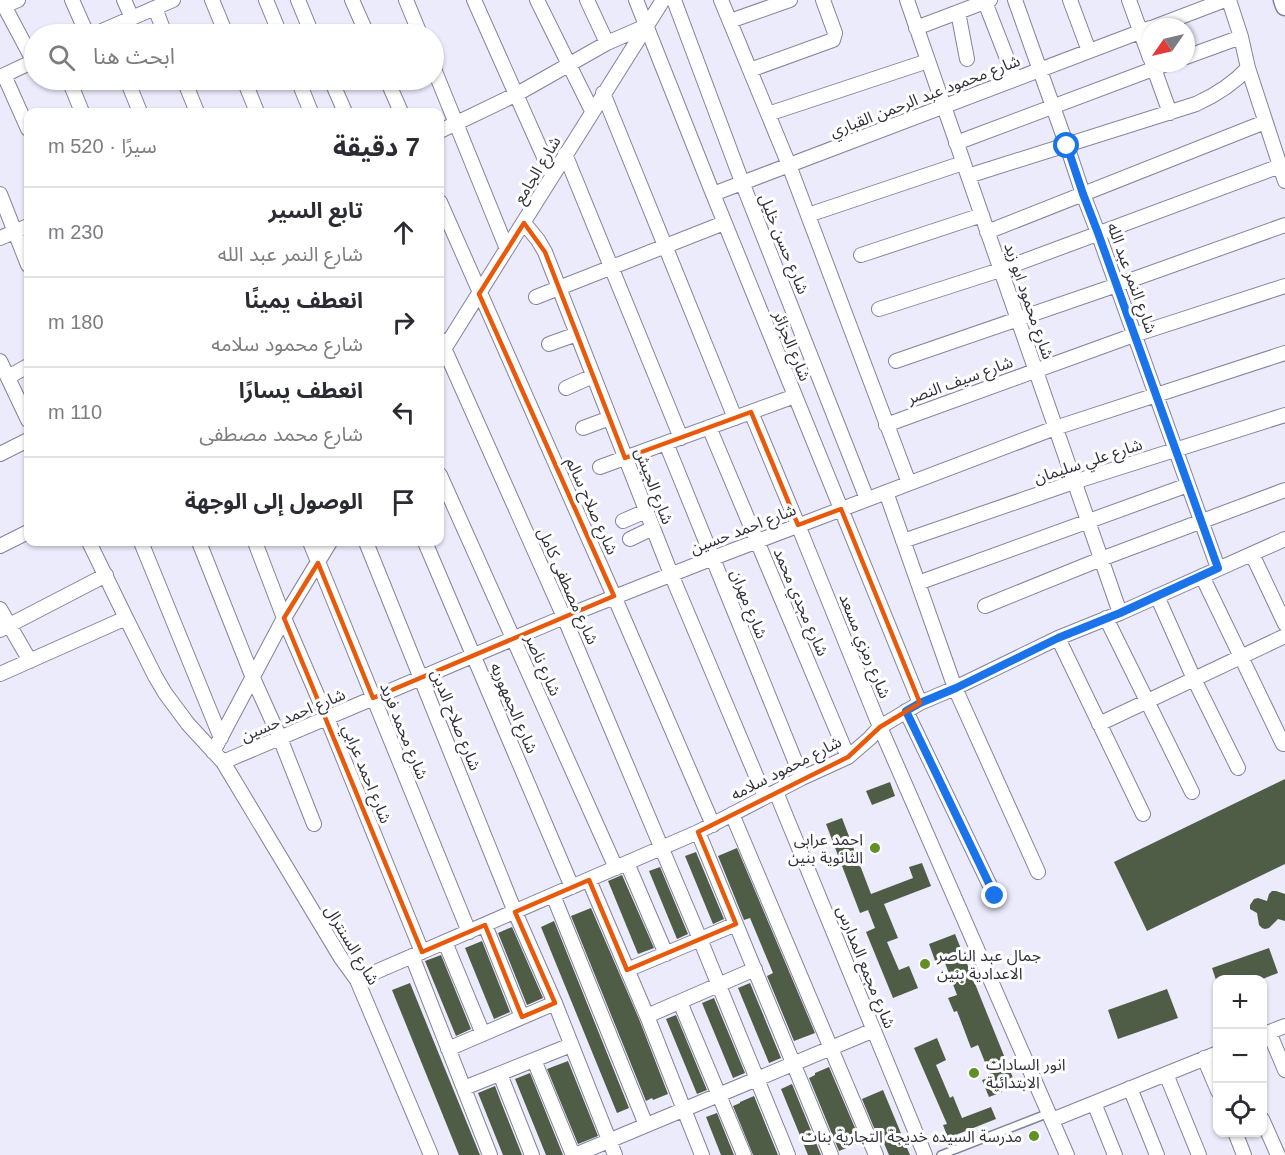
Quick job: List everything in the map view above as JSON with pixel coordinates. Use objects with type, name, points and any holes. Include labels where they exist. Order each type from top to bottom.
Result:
[{"type":"main road","points":[[1282,0],[1285,6]]},
{"type":"street","points":[[18,0],[2,3],[24,44]]},
{"type":"street","points":[[72,0],[83,24]]},
{"type":"street","points":[[124,0],[132,18]]},
{"type":"street","points":[[121,24],[173,0]]},
{"type":"street","points":[[212,0],[222,24]]},
{"type":"street","points":[[266,0],[275,24]]},
{"type":"street","points":[[298,0],[308,24]]},
{"type":"street","points":[[352,0],[363,24]]},
{"type":"street","points":[[474,0],[552,175]]},
{"type":"street","points":[[537,0],[592,111]]},
{"type":"street","points":[[587,0],[607,43]]},
{"type":"street","name":"شارع الجزائر","points":[[636,0],[724,223],[920,703]]},
{"type":"street","name":"شارع الجامع","points":[[444,344],[479,294],[663,0]]},
{"type":"street","name":"شارع حسن خليل","points":[[674,0],[742,182],[867,499]]},
{"type":"street","points":[[722,0],[789,165],[909,483]]},
{"type":"street","points":[[730,21],[790,0]]},
{"type":"street","points":[[750,70],[830,42],[835,37],[835,33],[823,0]]},
{"type":"street","name":"شارع محمود ابو زيد","points":[[907,0],[1120,613]]},
{"type":"street","name":"شارع النمر عبد الله","points":[[1015,0],[1218,568]]},
{"type":"street","points":[[1070,0],[1089,51]]},
{"type":"street","points":[[1129,0],[1141,18]]},
{"type":"street","name":"شارع محمود عبد الرحمن القباري","points":[[1177,18],[1225,0]]},
{"type":"street","points":[[1230,0],[1248,68],[1285,181]]},
{"type":"street","points":[[408,1],[416,24]]},
{"type":"street","points":[[916,28],[988,1],[1015,79]]},
{"type":"street","points":[[154,8],[161,24]]},
{"type":"street","points":[[958,12],[967,59]]},
{"type":"street","points":[[444,129],[517,93],[607,43],[646,26]]},
{"type":"street","name":"شارع محمود عبد الرحمن القباري","points":[[713,194],[1141,32]]},
{"type":"street","points":[[1195,54],[1241,37]]},
{"type":"street","points":[[768,114],[928,61]]},
{"type":"street","points":[[24,66],[2,76],[24,121]]},
{"type":"street","points":[[956,143],[1053,107],[1141,68]]},
{"type":"street","points":[[808,215],[966,170],[1067,146],[1170,113],[1211,97],[1232,83],[1248,68]]},
{"type":"street","points":[[1155,72],[1170,113]]},
{"type":"street","points":[[73,90],[80,108]]},
{"type":"street","points":[[132,90],[138,108]]},
{"type":"street","points":[[188,90],[195,108]]},
{"type":"street","points":[[248,90],[255,108]]},
{"type":"street","points":[[302,90],[309,108]]},
{"type":"street","points":[[335,90],[343,108]]},
{"type":"street","points":[[391,90],[399,108]]},
{"type":"street","points":[[443,90],[507,249]]},
{"type":"street","points":[[603,93],[735,418]]},
{"type":"street","points":[[987,232],[1265,122]]},
{"type":"street","points":[[565,154],[681,438]]},
{"type":"street","points":[[879,309],[1000,270],[1280,166]]},
{"type":"street","points":[[0,194],[24,255]]},
{"type":"street","name":"شارع صلاح سالم","points":[[444,211],[713,825]]},
{"type":"street","points":[[861,255],[981,216]]},
{"type":"street","name":"شارع الجيش","points":[[524,223],[542,246],[671,574],[770,794]]},
{"type":"street","points":[[536,297],[724,223]]},
{"type":"street","points":[[896,361],[1285,225]]},
{"type":"street","points":[[0,238],[24,228]]},
{"type":"street","name":"شارع سيف النصر","points":[[886,425],[1134,334],[1285,286]]},
{"type":"street","points":[[549,344],[577,334]]},
{"type":"street","name":"شارع احمد حسين","points":[[223,762],[513,638],[712,558],[1055,428],[1285,353]]},
{"type":"street","name":"شارع مصطفى كامل","points":[[444,355],[564,617],[788,1155]]},
{"type":"street","points":[[0,361],[24,411]]},
{"type":"street","points":[[8,377],[24,368]]},
{"type":"street","points":[[566,388],[593,376]]},
{"type":"street","points":[[600,467],[795,396]]},
{"type":"street","name":"شارع رمزي مسعد","points":[[751,412],[880,727],[1067,1155]]},
{"type":"street","name":"شارع علي سليمان","points":[[903,541],[1074,482],[1285,415]]},
{"type":"street","points":[[583,428],[609,418]]},
{"type":"street","name":"شارع مجدي محمد","points":[[709,428],[848,757]]},
{"type":"street","points":[[0,454],[24,442]]},
{"type":"street","name":"شارع مهران","points":[[666,443],[801,778]]},
{"type":"street","name":"شارع ناصر","points":[[444,484],[513,638],[666,954]]},
{"type":"street","points":[[918,583],[1188,485]]},
{"type":"street","points":[[985,606],[1101,559],[1285,490]]},
{"type":"street","points":[[886,492],[956,688],[1038,872]]},
{"type":"street","points":[[623,521],[646,511]]},
{"type":"street","points":[[630,538],[652,528]]},
{"type":"street","points":[[0,546],[24,534]]},
{"type":"street","name":"شارع محمود سلامه","points":[[357,980],[713,825],[801,778],[848,757],[880,727],[920,703],[1058,638],[1120,613],[1285,539]]},
{"type":"street","name":"شارع السنترال","points":[[91,546],[165,693],[188,724],[223,762],[335,948],[357,980],[431,1155]]},
{"type":"street","points":[[143,546],[221,738]]},
{"type":"street","points":[[201,546],[314,824]]},
{"type":"street","name":"شارع احمد عرابي","points":[[257,546],[284,618],[327,718],[417,954],[448,1049],[490,1155]]},
{"type":"street","name":"شارع محمد فريد","points":[[312,546],[469,932]]},
{"type":"street","points":[[213,752],[284,618],[328,546]]},
{"type":"street","name":"شارع صلاح الدين","points":[[368,546],[615,1155]]},
{"type":"street","name":"شارع الجمهوريه","points":[[427,546],[572,887]]},
{"type":"street","points":[[1252,554],[1285,624]]},
{"type":"street","points":[[4,627],[106,575]]},
{"type":"street","points":[[1202,576],[1283,744]]},
{"type":"street","points":[[1157,596],[1194,679],[1238,768]]},
{"type":"street","points":[[0,609],[4,627],[30,661]]},
{"type":"street","points":[[0,674],[126,618]]},
{"type":"street","points":[[1106,618],[1192,792]]},
{"type":"street","points":[[1099,724],[1285,636]]},
{"type":"street","points":[[1058,638],[1143,814]]},
{"type":"street","points":[[906,711],[995,896]]},
{"type":"street","name":"شارع مجمع المدارس","points":[[770,794],[874,1030],[925,1155]]},
{"type":"street","points":[[732,814],[832,1048],[872,1153]]},
{"type":"street","points":[[698,832],[831,1155]]},
{"type":"street","points":[[589,880],[647,1016],[702,1155]]},
{"type":"street","points":[[553,895],[646,1125]]},
{"type":"street","points":[[627,970],[736,924]]},
{"type":"street","points":[[484,925],[522,1017]]},
{"type":"street","points":[[446,942],[483,1034]]},
{"type":"street","points":[[647,1016],[755,969]]},
{"type":"street","points":[[680,1002],[744,1155]]},
{"type":"street","points":[[448,1049],[555,1004]]},
{"type":"street","points":[[1267,1034],[1285,1026]]},
{"type":"street","points":[[534,1060],[574,1155],[874,1030]]},
{"type":"street","points":[[1267,1036],[1285,1070]]},
{"type":"street","points":[[464,1089],[572,1045]]},
{"type":"street","points":[[1051,1116],[1094,1103],[1213,1055]]},
{"type":"street","points":[[1204,1059],[1214,1083]]},
{"type":"street","points":[[500,1074],[532,1155]]},
{"type":"street","points":[[1166,1074],[1199,1155]]},
{"type":"street","points":[[1131,1088],[1157,1155]]},
{"type":"street","points":[[1094,1103],[1115,1155]]},
{"type":"street","points":[[1267,1129],[1278,1155]]},
{"type":"street","points":[[1237,1137],[1244,1155]]},
{"type":"lane","points":[[941,1155],[1051,1116]]},
{"type":"highlighted area","points":[[524,223],[545,252],[625,458],[751,412],[798,525],[841,509],[920,703],[880,727],[848,757],[698,832],[736,924],[627,970],[589,880],[515,912],[555,1003],[522,1017],[485,925],[422,952],[284,618],[318,563],[373,698],[614,596],[479,294]]},
{"type":"building","points":[[1285,779],[1285,864],[1147,931],[1114,862]]},
{"type":"building","points":[[890,782],[895,796],[872,805],[866,791]]},
{"type":"building","points":[[842,818],[871,894],[913,878],[909,867],[922,863],[931,886],[884,904],[898,938],[887,942],[899,970],[909,966],[918,988],[893,998],[866,932],[875,928],[868,910],[860,913],[826,824]]},
{"type":"building","points":[[737,848],[815,1033],[794,1041],[767,976],[773,973],[750,918],[744,920],[718,856]]},
{"type":"building","points":[[696,852],[724,919],[713,924],[685,856]]},
{"type":"building","points":[[660,867],[688,934],[677,939],[649,871]]},
{"type":"building","points":[[622,875],[654,948],[638,954],[608,881]]},
{"type":"building","points":[[1272,891],[1285,894],[1285,921],[1278,919],[1265,929],[1259,925],[1257,913],[1250,909],[1250,905],[1254,899],[1258,898],[1267,901]]},
{"type":"building","points":[[591,908],[639,1019],[668,1094],[653,1100],[652,1098],[646,1101],[571,916]]},
{"type":"building","points":[[554,921],[629,1108],[617,1113],[541,927]]},
{"type":"building","points":[[512,927],[543,998],[527,1005],[498,933]]},
{"type":"building","points":[[955,934],[1015,1083],[989,1097],[982,1080],[991,1077],[978,1045],[971,1048],[957,1011],[954,1012],[948,998],[957,995],[945,963],[937,966],[929,944]]},
{"type":"building","points":[[482,941],[510,1012],[494,1019],[465,948]]},
{"type":"building","points":[[1269,948],[1278,973],[1267,977],[1267,975],[1214,975],[1212,968]]},
{"type":"building","points":[[441,955],[471,1029],[456,1036],[425,961]]},
{"type":"building","points":[[410,983],[480,1155],[459,1155],[392,990]]},
{"type":"building","points":[[750,983],[781,1058],[769,1063],[738,988]]},
{"type":"building","points":[[1167,989],[1178,1018],[1118,1039],[1108,1010]]},
{"type":"building","points":[[714,998],[745,1073],[733,1078],[702,1003]]},
{"type":"building","points":[[676,1015],[707,1090],[697,1094],[666,1019]]},
{"type":"building","points":[[937,1038],[946,1060],[936,1065],[950,1098],[953,1096],[962,1118],[991,1107],[996,1119],[948,1138],[943,1125],[947,1124],[914,1048]]},
{"type":"building","points":[[568,1061],[598,1136],[578,1144],[547,1069]]},
{"type":"building","points":[[829,1067],[861,1142],[839,1151],[809,1078]]},
{"type":"building","points":[[530,1073],[563,1155],[546,1155],[515,1079]]},
{"type":"building","points":[[792,1084],[821,1155],[808,1155],[781,1089]]},
{"type":"building","points":[[495,1086],[522,1155],[503,1155],[478,1093]]},
{"type":"building","points":[[883,1090],[910,1155],[889,1155],[880,1134],[877,1135],[862,1099]]},
{"type":"building","points":[[754,1096],[778,1155],[753,1155],[733,1106]]},
{"type":"building","points":[[717,1113],[734,1155],[721,1155],[706,1117]]},
{"type":"place","name":"احمد عرابى الثانوية بنين","points":[[875,848]]},
{"type":"place","name":"جمال عبد الناصر الاعدادية بنين","points":[[925,964]]},
{"type":"place","name":"انور السادات الابتدائية","points":[[974,1073]]},
{"type":"place","name":"مدرسة السيده خديجة التجارية بنات","points":[[1034,1136]]},
{"type":"route","points":[[995,896],[906,711],[1058,638],[1120,613],[1218,568],[1067,146]]}]
